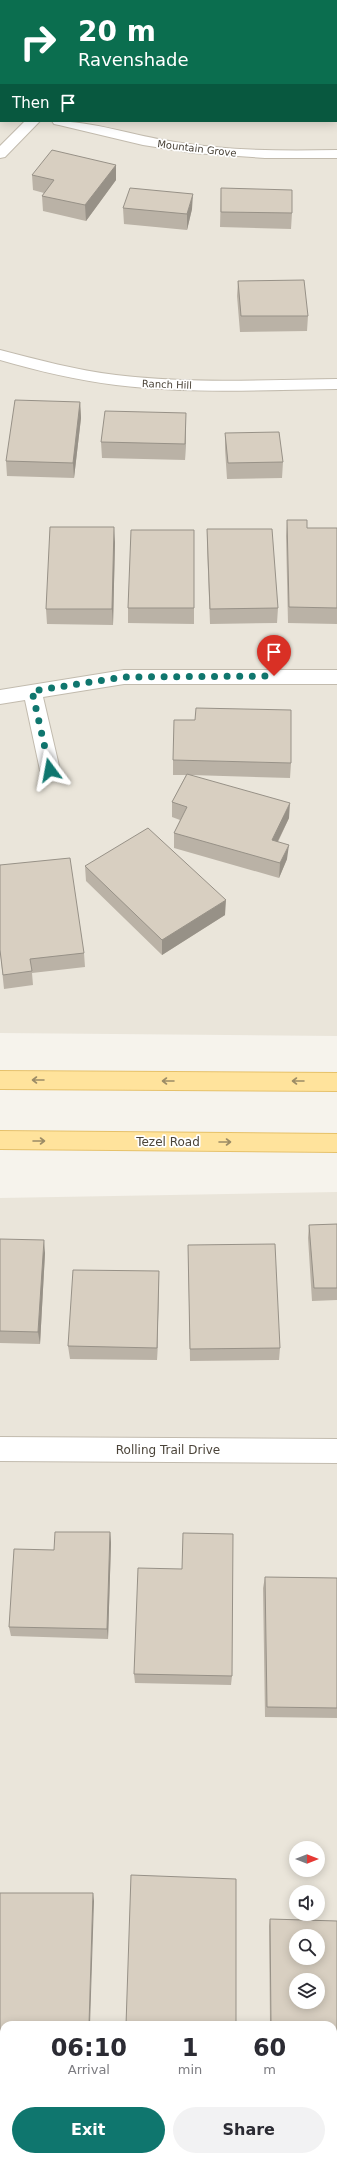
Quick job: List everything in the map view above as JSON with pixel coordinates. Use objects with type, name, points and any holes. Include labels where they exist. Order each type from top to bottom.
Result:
[{"type":"main road","points":[[0,1080],[337,1082]]},
{"type":"main road","name":"Tezel Road","points":[[0,1140],[337,1143]]},
{"type":"street","points":[[0,154],[32,122]]},
{"type":"street","name":"Mountain Grove","points":[[63,122],[153,143],[193,149],[276,155],[337,154]]},
{"type":"street","name":"Ranch Hill","points":[[0,355],[34,365],[90,377],[134,382],[179,385],[337,384]]},
{"type":"street","points":[[0,697],[124,677],[337,677]]},
{"type":"street","points":[[32,691],[50,770]]},
{"type":"street","name":"Rolling Trail Drive","points":[[0,1449],[337,1452]]},
{"type":"shaded area","points":[[0,122],[337,122],[337,1036],[0,1033]]},
{"type":"shaded area","points":[[337,1192],[337,2021],[0,2021],[0,1198]]},
{"type":"building","points":[[52,150],[116,165],[85,205],[42,196],[54,180],[32,175]]},
{"type":"building","points":[[130,188],[193,194],[187,214],[123,208]]},
{"type":"building","points":[[221,188],[292,190],[292,213],[221,212]]},
{"type":"building","points":[[304,280],[308,316],[241,316],[238,281]]},
{"type":"building","points":[[15,400],[80,402],[73,463],[6,461]]},
{"type":"building","points":[[105,411],[186,413],[185,444],[101,442]]},
{"type":"building","points":[[279,432],[283,462],[228,463],[225,433]]},
{"type":"building","points":[[287,520],[307,520],[307,528],[337,528],[337,608],[289,607]]},
{"type":"building","points":[[50,527],[114,527],[112,609],[46,609]]},
{"type":"building","points":[[207,529],[272,529],[278,608],[210,609]]},
{"type":"building","points":[[131,530],[194,530],[194,608],[128,608]]},
{"type":"building","points":[[196,708],[291,710],[291,763],[173,760],[174,720],[195,720]]},
{"type":"building","points":[[187,774],[290,803],[272,840],[289,845],[280,863],[174,833],[187,807],[172,802]]},
{"type":"building","points":[[148,828],[226,900],[162,940],[85,866]]},
{"type":"building","points":[[70,858],[84,953],[30,959],[32,971],[3,975],[0,950],[0,865]]},
{"type":"building","points":[[337,1224],[337,1288],[314,1288],[309,1225]]},
{"type":"building","points":[[0,1239],[44,1240],[38,1332],[0,1331]]},
{"type":"building","points":[[275,1244],[280,1348],[190,1349],[188,1245]]},
{"type":"building","points":[[73,1270],[159,1271],[157,1348],[68,1346]]},
{"type":"building","points":[[55,1532],[110,1532],[107,1629],[9,1627],[14,1549],[54,1550]]},
{"type":"building","points":[[183,1533],[233,1534],[232,1676],[134,1674],[138,1568],[182,1569]]},
{"type":"building","points":[[265,1577],[337,1578],[337,1708],[267,1707]]},
{"type":"building","points":[[131,1875],[236,1879],[236,2021],[126,2021]]},
{"type":"building","points":[[0,1893],[93,1893],[89,2021],[0,2021]]},
{"type":"building","points":[[270,1919],[289,1920],[289,1921],[337,1921],[337,2021],[271,2021]]},
{"type":"route","points":[[50,770],[32,691],[124,677],[274,676]]}]
